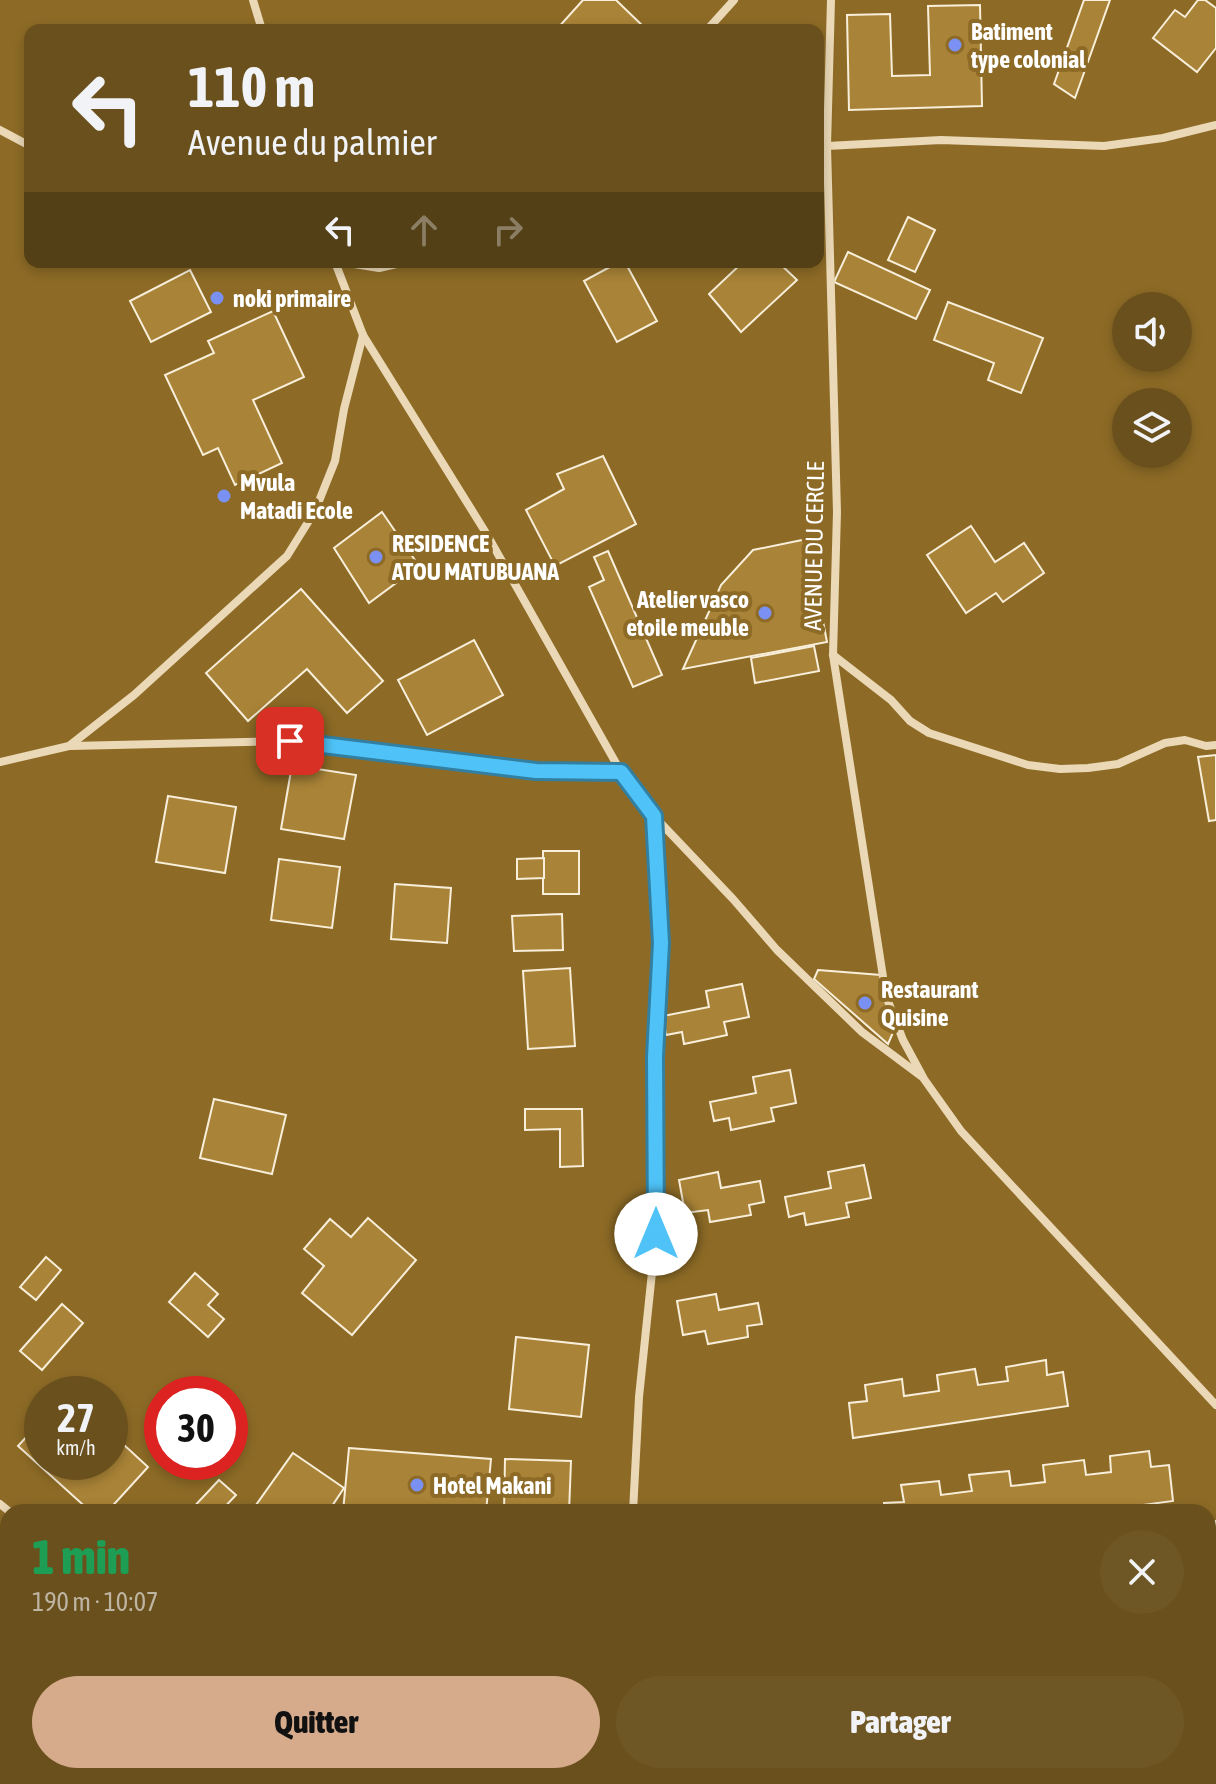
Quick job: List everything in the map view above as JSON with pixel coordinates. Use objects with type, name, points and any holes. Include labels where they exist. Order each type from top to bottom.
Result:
[{"type":"street","points":[[253,0],[260,24]]},
{"type":"street","points":[[712,24],[734,0]]},
{"type":"street","name":"AVENUE DU CERCLE","points":[[831,0],[827,146],[837,512],[833,655],[886,996],[903,1040],[924,1079]]},
{"type":"street","points":[[827,146],[941,140],[1104,146],[1163,138],[1216,125]]},
{"type":"street","points":[[0,130],[24,143]]},
{"type":"street","points":[[337,268],[363,335],[486,533],[621,772],[654,816],[777,950],[862,1032],[924,1079],[961,1131],[1216,1405]]},
{"type":"street","points":[[69,746],[134,695],[287,556],[315,511],[335,461],[344,409],[363,335]]},
{"type":"street","points":[[833,655],[891,700],[910,721],[929,733],[1028,765],[1088,768],[1118,764],[1165,743],[1185,740],[1206,746],[1216,745]]},
{"type":"street","points":[[0,762],[69,746],[290,741],[536,771],[621,772]]},
{"type":"street","points":[[633,1504],[639,1397],[656,1234],[655,1057],[661,943],[654,816]]},
{"type":"building","points":[[583,0],[616,0],[641,24],[561,24]]},
{"type":"building","points":[[1084,0],[1110,0],[1075,98],[1054,84]]},
{"type":"building","points":[[1198,0],[1205,0],[1216,8],[1216,48],[1197,72],[1153,38],[1175,10],[1185,17]]},
{"type":"building","name":"Batiment type colonial","points":[[980,5],[982,106],[849,110],[847,15],[890,14],[892,76],[930,75],[928,6]]},
{"type":"building","points":[[908,217],[935,230],[915,272],[888,260]]},
{"type":"building","points":[[848,252],[930,290],[916,319],[834,282]]},
{"type":"building","points":[[608,268],[628,268],[657,321],[617,342],[584,281]]},
{"type":"building","points":[[737,268],[784,268],[797,280],[741,332],[709,294]]},
{"type":"building","points":[[190,270],[211,312],[151,342],[130,301]]},
{"type":"building","points":[[948,302],[1043,338],[1021,393],[988,380],[994,363],[934,340]]},
{"type":"building","points":[[273,311],[304,377],[253,400],[282,463],[235,485],[218,448],[203,455],[165,375],[214,353],[208,341]]},
{"type":"building","points":[[603,456],[636,524],[555,566],[526,510],[564,489],[557,474]]},
{"type":"building","name":"RESIDENCE ATOU MATUBUANA","points":[[382,512],[419,566],[369,603],[334,548]]},
{"type":"building","points":[[971,526],[995,562],[1024,543],[1044,573],[1003,602],[996,593],[966,613],[927,555]]},
{"type":"building","name":"Atelier vasco etoile meuble","points":[[807,539],[827,642],[683,669],[721,585],[753,550]]},
{"type":"building","points":[[608,551],[662,675],[633,687],[589,587],[604,580],[594,557]]},
{"type":"building","points":[[301,589],[383,681],[347,713],[307,669],[248,721],[206,673]]},
{"type":"building","points":[[474,640],[503,695],[427,735],[398,680]]},
{"type":"building","points":[[814,646],[819,671],[755,683],[751,658]]},
{"type":"building","points":[[1216,755],[1216,820],[1209,821],[1198,757]]},
{"type":"building","points":[[292,765],[356,775],[344,839],[281,829]]},
{"type":"building","points":[[168,796],[236,807],[225,873],[156,862]]},
{"type":"building","points":[[543,851],[579,851],[579,894],[543,894]]},
{"type":"building","points":[[544,858],[544,878],[517,879],[517,859]]},
{"type":"building","points":[[279,859],[340,867],[332,928],[271,920]]},
{"type":"building","points":[[395,884],[451,888],[447,943],[391,939]]},
{"type":"building","points":[[562,914],[563,950],[514,951],[512,916]]},
{"type":"building","points":[[570,968],[575,1046],[528,1049],[523,971]]},
{"type":"building","name":"Restaurant Quisine","points":[[818,970],[881,975],[895,1028],[888,1044],[814,979]]},
{"type":"building","points":[[742,984],[749,1017],[724,1022],[727,1035],[684,1044],[682,1032],[666,1035],[663,1016],[709,1007],[706,991]]},
{"type":"building","points":[[790,1070],[796,1103],[771,1108],[774,1121],[731,1130],[729,1118],[714,1121],[710,1102],[756,1093],[753,1077]]},
{"type":"building","points":[[214,1099],[286,1115],[272,1174],[200,1158]]},
{"type":"building","points":[[525,1109],[582,1109],[583,1166],[560,1167],[560,1129],[525,1130]]},
{"type":"building","points":[[864,1165],[871,1198],[846,1203],[849,1217],[806,1225],[804,1213],[789,1217],[785,1197],[831,1188],[828,1172]]},
{"type":"building","points":[[718,1172],[721,1188],[760,1181],[764,1202],[749,1205],[751,1215],[710,1222],[708,1210],[685,1213],[679,1180]]},
{"type":"building","points":[[368,1218],[416,1260],[352,1335],[302,1293],[324,1266],[304,1249],[330,1219],[351,1237]]},
{"type":"building","points":[[46,1257],[61,1270],[36,1300],[20,1287]]},
{"type":"building","points":[[195,1273],[218,1294],[208,1305],[224,1319],[208,1337],[169,1302]]},
{"type":"building","points":[[716,1294],[719,1310],[758,1303],[762,1324],[747,1326],[748,1337],[708,1344],[705,1331],[683,1335],[677,1301]]},
{"type":"building","points":[[62,1304],[83,1323],[42,1370],[20,1351]]},
{"type":"building","points":[[516,1337],[589,1345],[581,1417],[509,1409]]},
{"type":"building","points":[[1046,1360],[1047,1375],[1063,1372],[1068,1406],[853,1438],[849,1403],[867,1401],[865,1385],[902,1379],[904,1396],[939,1391],[937,1375],[975,1369],[978,1385],[1008,1381],[1006,1367]]},
{"type":"building","name":"Hotel Makani","points":[[349,1448],[491,1459],[487,1504],[344,1504]]},
{"type":"building","points":[[128,1449],[144,1463],[144,1471],[114,1504],[82,1504],[56,1480],[128,1480]]},
{"type":"building","points":[[1149,1451],[1151,1467],[1169,1465],[1173,1501],[1151,1504],[884,1504],[904,1502],[901,1485],[939,1481],[941,1495],[972,1491],[969,1475],[1009,1471],[1011,1486],[1045,1482],[1043,1465],[1084,1460],[1086,1475],[1111,1472],[1110,1456]]},
{"type":"building","points":[[293,1453],[344,1488],[333,1504],[257,1504]]},
{"type":"building","points":[[505,1459],[571,1461],[569,1504],[504,1504]]},
{"type":"building","points":[[219,1480],[236,1495],[228,1504],[196,1504]]},
{"type":"place","name":"Batiment type colonial","points":[[955,45]]},
{"type":"place","name":"noki primaire","points":[[217,298]]},
{"type":"place","name":"Mvula Matadi Ecole","points":[[224,496]]},
{"type":"place","name":"RESIDENCE ATOU MATUBUANA","points":[[376,557]]},
{"type":"place","name":"Atelier vasco etoile meuble","points":[[765,613]]},
{"type":"place","name":"Restaurant Quisine","points":[[865,1003]]},
{"type":"place","name":"Hotel Makani","points":[[417,1485]]},
{"type":"route","points":[[290,741],[536,771],[621,772],[654,816],[661,943],[655,1057],[656,1234]]}]
